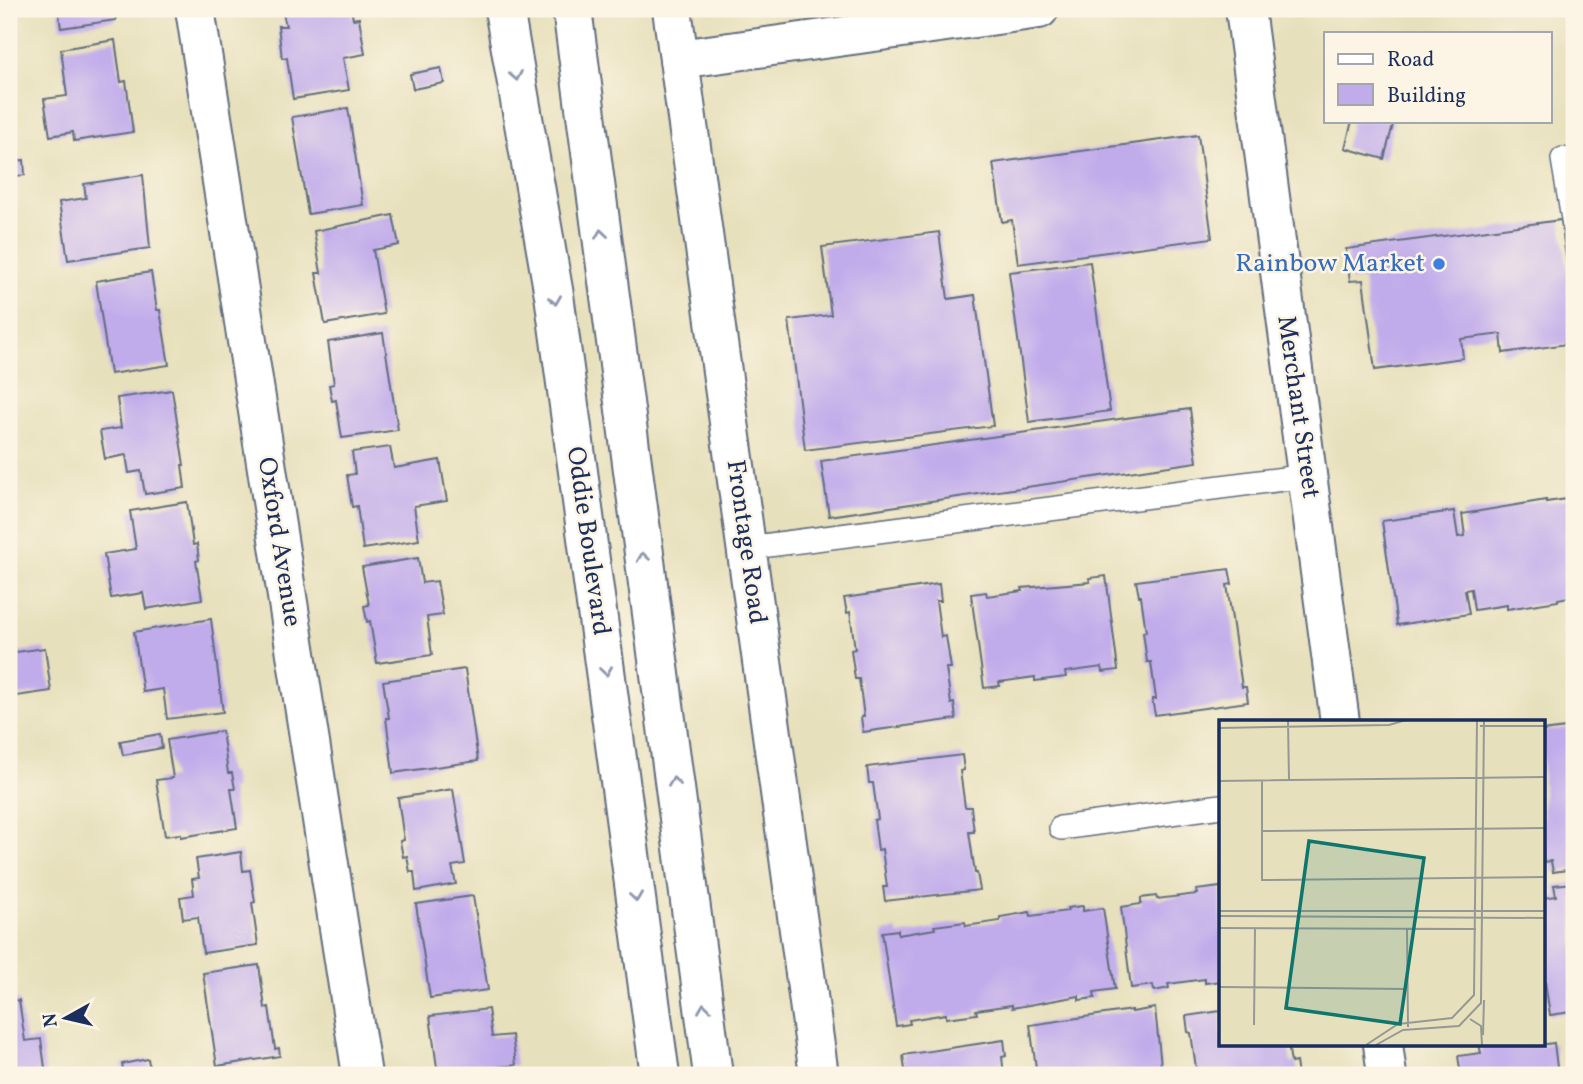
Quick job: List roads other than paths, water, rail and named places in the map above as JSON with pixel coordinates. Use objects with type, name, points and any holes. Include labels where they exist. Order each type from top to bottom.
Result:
[{"type":"street","name":"Oxford Avenue","points":[[195,9],[362,1075]]},
{"type":"street","name":"Oddie Boulevard","points":[[505,9],[554,295],[660,1075]]},
{"type":"street","name":"Oddie Boulevard","points":[[572,9],[713,1075]]},
{"type":"street","name":"Frontage Road","points":[[672,9],[819,1075]]},
{"type":"street","points":[[679,59],[1039,9]]},
{"type":"street","name":"Merchant Street","points":[[1245,9],[1340,720]]},
{"type":"street","points":[[1383,1046],[1387,1075]]},
{"type":"lane","points":[[1563,159],[1574,225]]},
{"type":"lane","points":[[747,548],[1307,476]]},
{"type":"lane","points":[[1061,828],[1219,806]]},
{"type":"place","name":"Rainbow Market","points":[[1439,264]]}]
